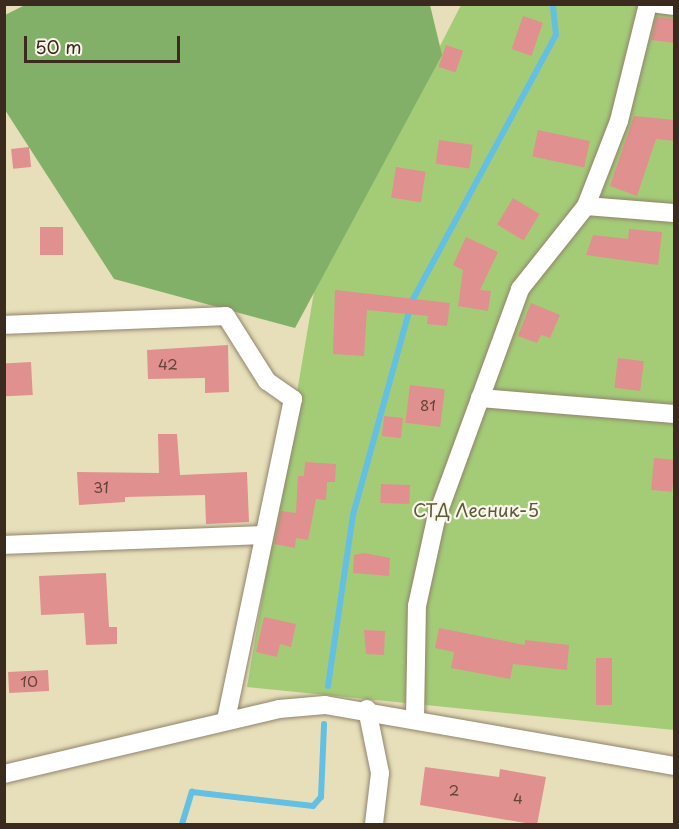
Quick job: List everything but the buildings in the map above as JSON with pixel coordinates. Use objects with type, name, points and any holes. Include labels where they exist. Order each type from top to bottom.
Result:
[{"type":"street","points":[[415,718],[417,606],[436,519],[520,289],[586,206],[619,121],[648,4]]},
{"type":"street","points":[[658,4],[675,6]]},
{"type":"street","points":[[586,206],[675,213]]},
{"type":"street","points":[[4,325],[226,316],[267,381],[293,399],[262,535],[226,720]]},
{"type":"street","points":[[480,398],[675,414]]},
{"type":"street","points":[[4,545],[262,535]]},
{"type":"street","points":[[4,774],[226,720],[325,705],[415,718],[675,766]]},
{"type":"street","points":[[367,710],[380,773],[374,825]]},
{"type":"green space","points":[[25,5],[430,5],[442,55],[295,328],[114,279],[5,110],[5,15]]},
{"type":"green space","name":"СТД Лесник-5","points":[[461,5],[674,5],[674,730],[247,687],[314,292]]},
{"type":"waterway","points":[[328,686],[353,515],[412,301],[556,35],[553,4]]},
{"type":"waterway","points":[[182,824],[192,792],[313,806],[321,797],[324,724]]}]
